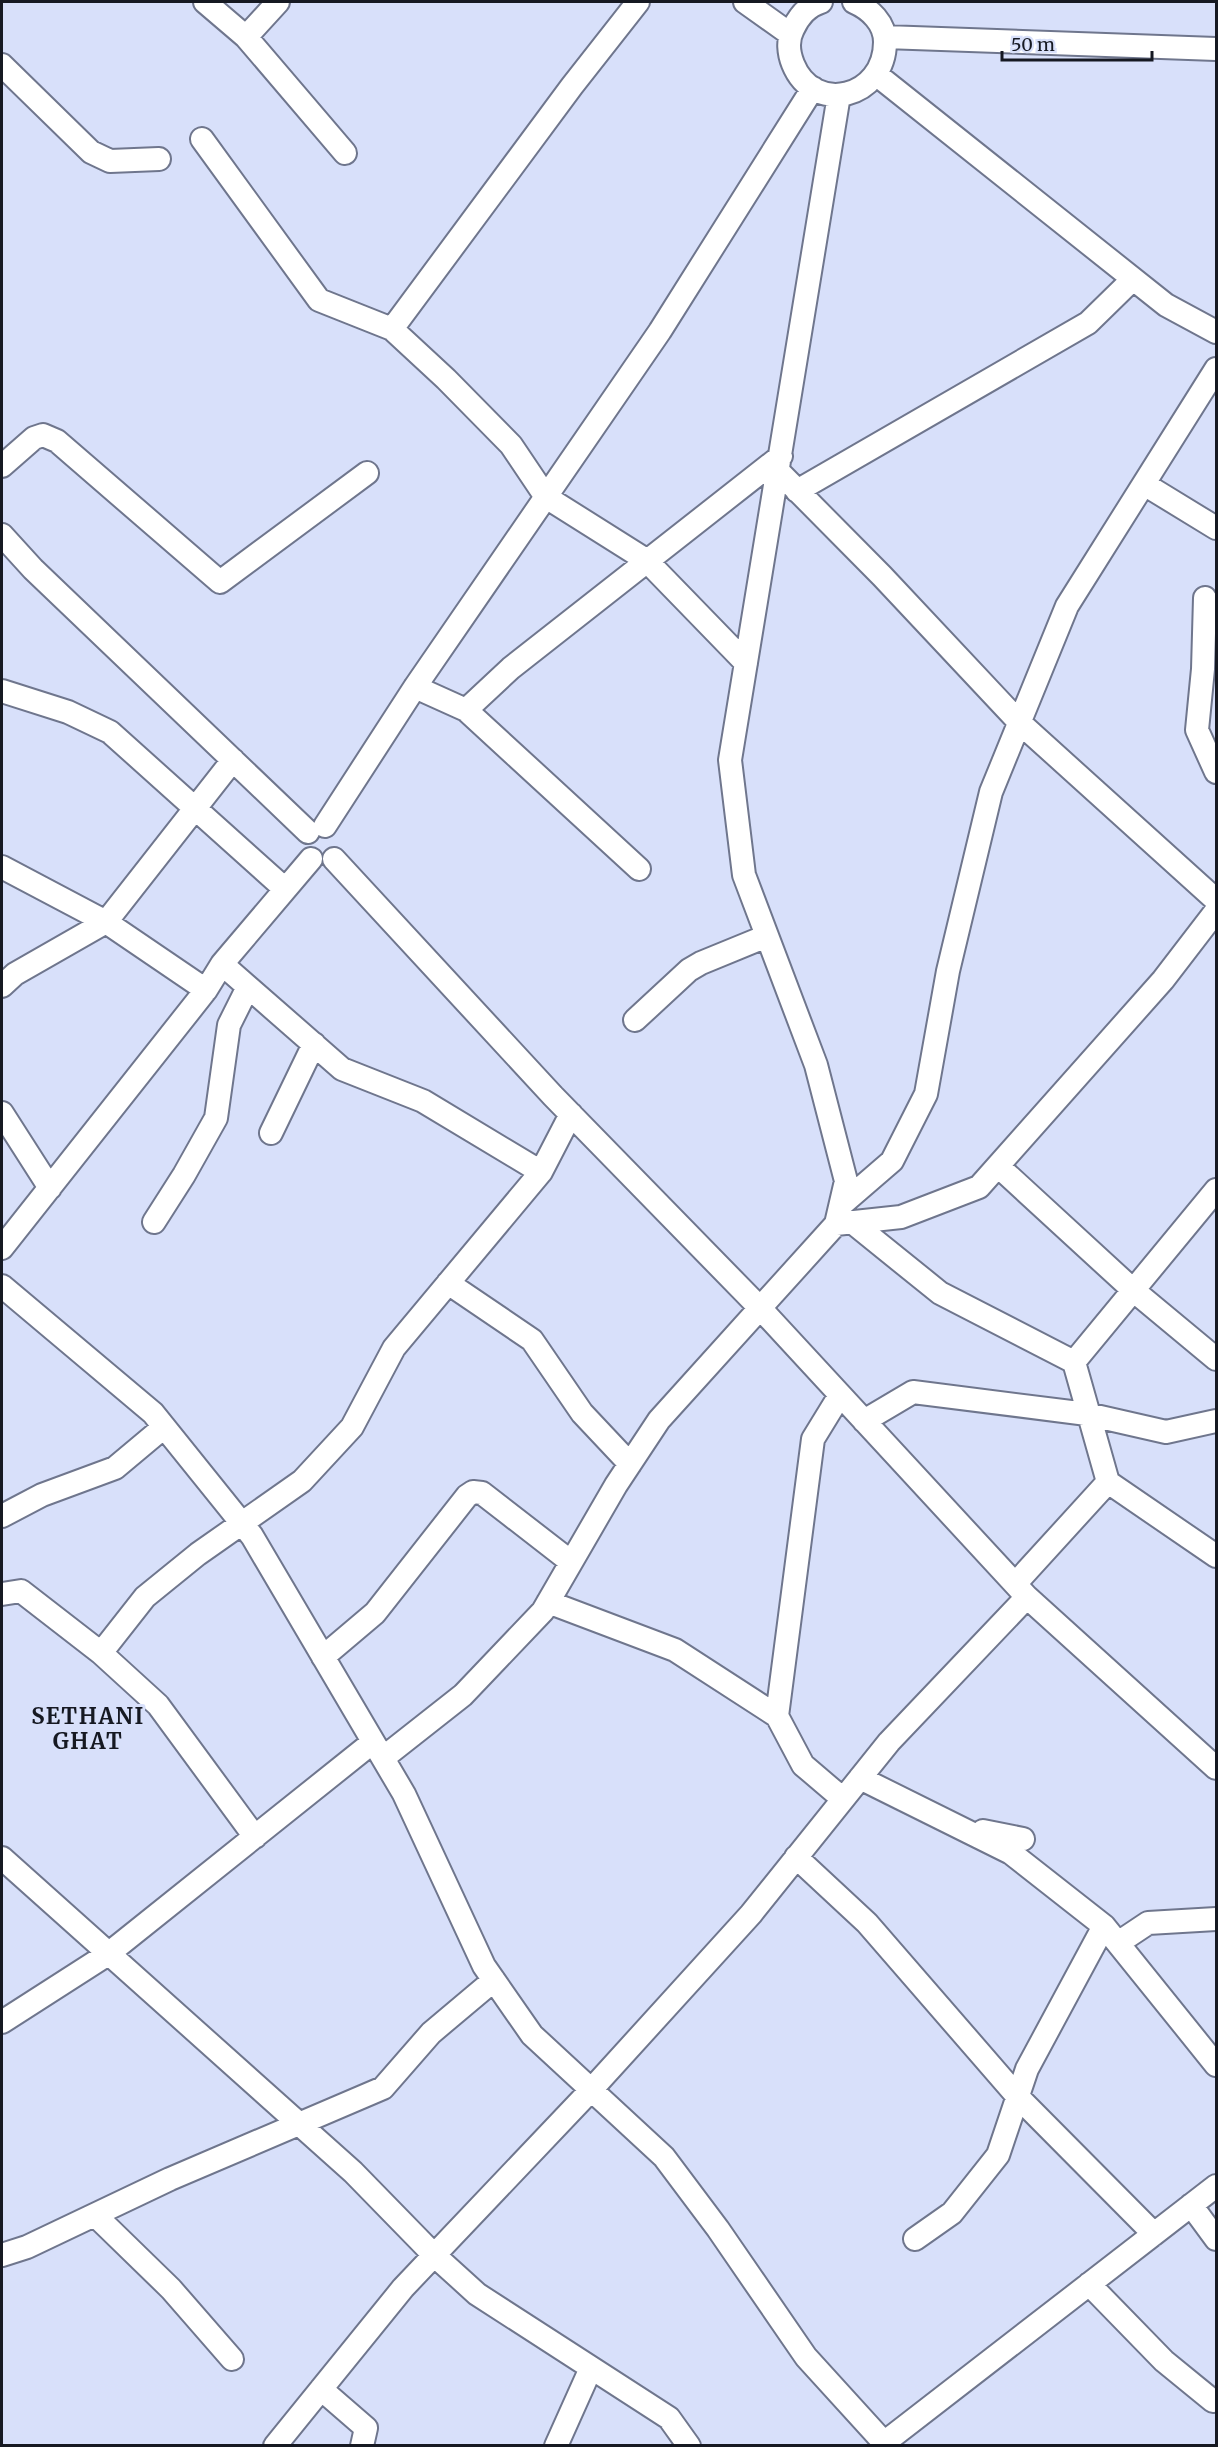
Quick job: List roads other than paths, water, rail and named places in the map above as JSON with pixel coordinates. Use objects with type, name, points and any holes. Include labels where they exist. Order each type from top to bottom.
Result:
[{"type":"street","points":[[205,2],[246,37],[345,153]]},
{"type":"street","points":[[246,37],[279,2]]},
{"type":"street","points":[[392,329],[572,86],[638,2]]},
{"type":"street","points":[[745,2],[790,34]]},
{"type":"street","points":[[821,2],[812,4],[798,17],[790,34],[789,55],[797,74],[813,88],[825,94],[839,95],[860,90],[877,75],[885,57],[873,11],[1216,49]]},
{"type":"street","points":[[2,65],[91,152],[110,160],[159,159]]},
{"type":"street","points":[[877,75],[1166,305],[1216,332]]},
{"type":"street","points":[[2,535],[33,569],[233,760],[317,829],[335,832],[339,837],[340,848],[334,858],[322,863],[311,859],[304,849],[304,843],[317,829],[660,331],[813,88]]},
{"type":"street","points":[[839,95],[730,760],[744,875],[816,1065],[846,1181],[843,1217]]},
{"type":"street","points":[[202,139],[319,300],[392,329],[446,379],[511,445],[546,497],[646,560],[746,663]]},
{"type":"street","points":[[797,490],[1088,322],[1133,279]]},
{"type":"street","points":[[2,2022],[108,1954],[255,1837],[378,1750],[463,1695],[543,1611],[630,1464],[659,1420],[892,1161],[926,1094],[948,971],[992,792],[1067,606],[1216,369]]},
{"type":"street","points":[[2,466],[34,438],[43,435],[57,441],[220,582],[367,474]]},
{"type":"street","points":[[779,464],[797,490],[882,576],[1020,723],[1216,900]]},
{"type":"street","points":[[466,710],[511,668],[646,560],[779,464]]},
{"type":"street","points":[[1144,484],[1216,528]]},
{"type":"street","points":[[1205,598],[1210,666],[1197,730],[1216,772]]},
{"type":"street","points":[[415,687],[466,710],[639,869]]},
{"type":"street","points":[[2,691],[68,712],[110,732],[285,889]]},
{"type":"street","points":[[2,986],[15,974],[106,922],[233,760]]},
{"type":"street","points":[[334,858],[571,1114],[760,1308],[1021,1591],[1216,1768]]},
{"type":"street","points":[[2,1248],[207,990],[222,964],[311,859]]},
{"type":"street","points":[[2,867],[106,922],[207,990]]},
{"type":"street","points":[[843,1217],[901,1217],[980,1187],[1163,980],[1216,911]]},
{"type":"street","points":[[635,1020],[689,970],[767,936]]},
{"type":"street","points":[[222,964],[342,1069],[423,1101],[541,1172]]},
{"type":"street","points":[[154,1222],[216,1118],[230,1025],[248,987]]},
{"type":"street","points":[[271,1133],[314,1044]]},
{"type":"street","points":[[2,1113],[50,1188]]},
{"type":"street","points":[[101,1653],[146,1597],[198,1554],[302,1481],[352,1427],[394,1348],[541,1172],[571,1114]]},
{"type":"street","points":[[998,1166],[1133,1290],[1216,1359]]},
{"type":"street","points":[[1074,1362],[1216,1190]]},
{"type":"street","points":[[843,1217],[940,1293],[1074,1362],[1108,1482],[1216,1556]]},
{"type":"street","points":[[448,1283],[532,1340],[582,1413],[630,1464]]},
{"type":"street","points":[[2,1286],[153,1413],[252,1536],[404,1794],[484,1966],[532,2035],[664,2157],[718,2229],[806,2356],[884,2444],[1216,2186]]},
{"type":"street","points":[[864,1421],[913,1392],[1087,1414],[1166,1432],[1216,1421]]},
{"type":"street","points":[[777,1716],[813,1439],[840,1395]]},
{"type":"street","points":[[2,1516],[42,1496],[115,1468],[164,1427]]},
{"type":"street","points":[[275,2445],[403,2288],[591,2090],[751,1914],[889,1742],[1021,1591],[1108,1482]]},
{"type":"street","points":[[323,1657],[375,1613],[467,1496],[473,1492],[482,1493],[571,1562]]},
{"type":"street","points":[[2,1594],[21,1591],[101,1653],[158,1705],[255,1837]]},
{"type":"street","points":[[548,1602],[675,1650],[777,1716],[803,1765],[843,1799]]},
{"type":"street","points":[[860,1778],[1011,1853],[1111,1934],[1216,2065]]},
{"type":"street","points":[[955,1826],[1023,1839]]},
{"type":"street","points":[[796,1857],[867,1923],[1018,2097],[1154,2234]]},
{"type":"street","points":[[2,1858],[353,2172],[434,2255],[477,2294],[669,2418],[689,2445]]},
{"type":"street","points":[[915,2239],[952,2213],[998,2155],[1027,2069],[1111,1934],[1148,1923],[1216,1919]]},
{"type":"street","points":[[2,2255],[27,2247],[170,2179],[384,2088],[431,2033],[494,1980]]},
{"type":"street","points":[[1191,2205],[1216,2239]]},
{"type":"street","points":[[95,2215],[171,2289],[232,2359]]},
{"type":"street","points":[[1089,2284],[1164,2361],[1213,2401]]},
{"type":"street","points":[[556,2445],[591,2368]]},
{"type":"street","points":[[321,2389],[366,2428],[362,2445]]},
{"type":"district","name":"SETHANI GHAT","points":[[88,1728]]}]
